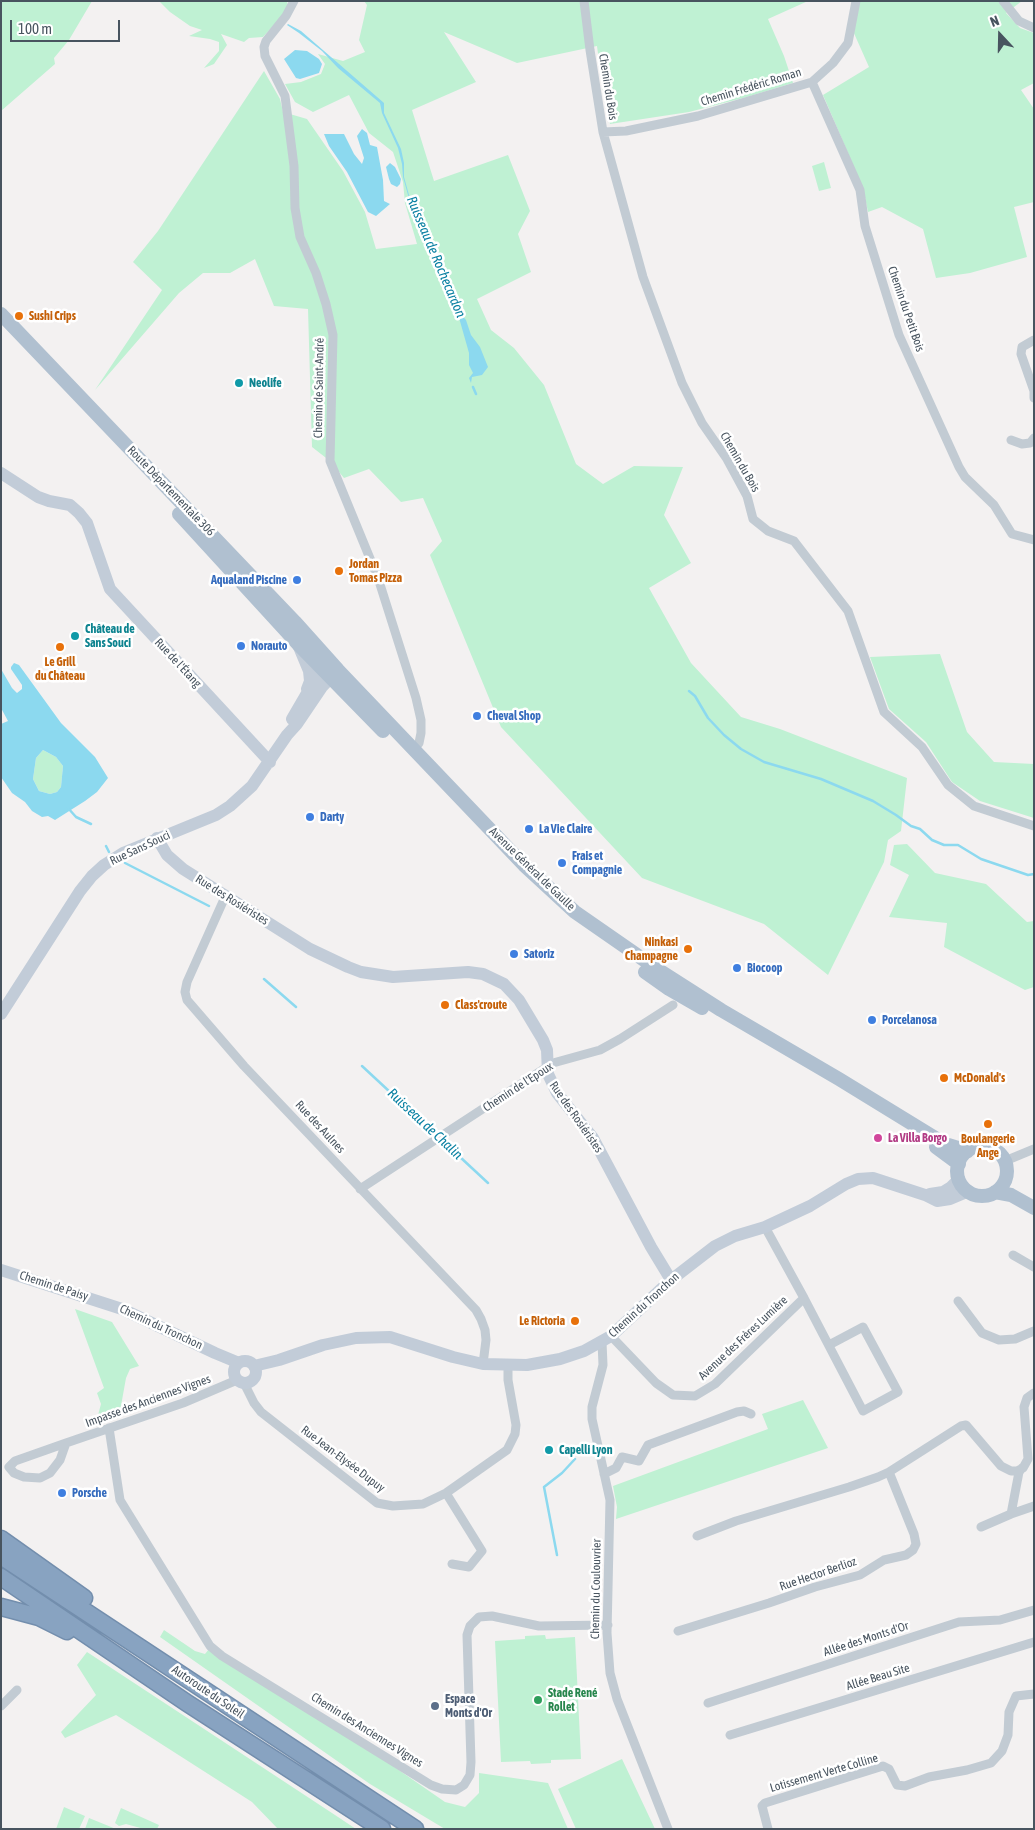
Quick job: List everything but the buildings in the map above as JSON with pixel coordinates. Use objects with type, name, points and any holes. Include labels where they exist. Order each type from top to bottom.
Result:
[{"type":"highway","points":[[1,1539],[116,1622],[176,1670]]},
{"type":"highway","name":"Autoroute du Soleil","points":[[1,1556],[415,1829]]},
{"type":"highway","name":"Autoroute du Soleil","points":[[1,1577],[187,1703],[382,1829]]},
{"type":"highway","points":[[1,1607],[26,1612],[53,1624],[155,1686],[187,1703]]},
{"type":"main road","name":"Route Départementale 306","points":[[1,314],[295,622],[328,669]]},
{"type":"main road","name":"Route Départementale 306","points":[[1,326],[118,448],[298,644],[328,669],[411,752]]},
{"type":"main road","name":"Avenue Général de Gaulle","points":[[411,752],[544,895],[576,922],[681,997],[822,1077],[948,1154],[959,1164]]},
{"type":"main road","name":"Avenue Général de Gaulle","points":[[681,997],[945,1144],[968,1150]]},
{"type":"main road","points":[[995,1192],[1004,1183],[1006,1177],[1005,1161],[997,1150],[991,1147],[978,1146],[968,1150],[962,1156],[959,1164],[959,1179],[963,1186],[969,1191],[982,1195],[995,1192],[1011,1195],[1034,1208]]},
{"type":"main road","points":[[1006,1177],[1016,1187],[1034,1199]]},
{"type":"street","name":"Chemin du Bois","points":[[584,1],[603,132],[634,248],[682,383],[702,423],[726,459],[747,496],[753,519],[768,531],[794,542],[848,611],[884,712],[922,747],[948,785],[974,806],[1034,826]]},
{"type":"street","name":"Chemin Frédéric Roman","points":[[603,132],[626,130],[698,116],[812,82],[834,63],[848,43],[856,1]]},
{"type":"street","points":[[1003,1],[1019,21],[1034,28]]},
{"type":"street","name":"Chemin de Saint-André","points":[[292,2],[286,16],[266,40],[264,47],[265,56],[285,96],[294,166],[294,208],[300,237],[316,273],[333,335],[330,461],[378,578],[416,698],[421,720],[421,733],[419,743],[411,752]]},
{"type":"street","name":"Chemin du Petit Bois","points":[[812,82],[860,190],[866,226],[900,336],[959,467],[965,477],[994,504],[1012,534],[1034,540]]},
{"type":"street","points":[[1034,340],[1022,347],[1021,354],[1034,391],[1034,398]]},
{"type":"street","points":[[1011,440],[1022,444],[1030,444],[1034,438]]},
{"type":"street","name":"Rue de l'Étang","points":[[1,473],[38,497],[70,505],[79,513],[87,523],[110,589],[270,762]]},
{"type":"street","points":[[298,644],[309,670],[310,681],[305,696]]},
{"type":"street","name":"Rue Sans Souci","points":[[287,735],[292,720],[316,676],[328,669]]},
{"type":"street","name":"Rue Sans Souci","points":[[1,1013],[80,891],[92,876],[122,853],[216,815],[230,806],[252,786],[270,762],[322,687],[328,669]]},
{"type":"street","name":"Rue des Rosiéristes","points":[[157,838],[167,855],[175,863],[226,897],[310,949],[361,972],[393,977],[468,972],[483,974],[504,984],[519,1000],[534,1023],[547,1050],[550,1082],[557,1094],[593,1138],[651,1248],[671,1280]]},
{"type":"street","name":"Rue des Aulnes","points":[[226,897],[187,982],[185,992],[187,1000],[244,1066],[476,1310],[482,1319],[485,1330],[486,1340],[483,1364]]},
{"type":"street","name":"Chemin de l'Epoux","points":[[360,1189],[548,1067],[558,1062],[600,1050],[681,997]]},
{"type":"street","points":[[1005,1161],[1034,1149]]},
{"type":"street","name":"Chemin du Tronchon","points":[[107,1303],[144,1318],[214,1353],[245,1373],[323,1345],[356,1338],[390,1337],[453,1358],[483,1364],[508,1366],[539,1364],[584,1351],[606,1339],[671,1280],[715,1246],[810,1206],[846,1184],[858,1179],[873,1178],[925,1194],[937,1200],[950,1199],[969,1191]]},
{"type":"street","name":"Chemin du Tronchon","points":[[925,1194],[943,1192],[951,1188],[959,1179]]},
{"type":"street","name":"Avenue des Frères Lumière","points":[[606,1339],[656,1383],[674,1395],[695,1396],[715,1384],[804,1298],[765,1226]]},
{"type":"street","points":[[1013,1255],[1034,1267]]},
{"type":"street","name":"Chemin de Paisy","points":[[1,1270],[107,1303]]},
{"type":"street","points":[[804,1298],[863,1411],[898,1392],[863,1327],[829,1345]]},
{"type":"street","points":[[958,1301],[982,1333],[999,1340],[1015,1339],[1034,1331]]},
{"type":"street","name":"Chemin du Coulouvrier","points":[[606,1339],[603,1365],[592,1413],[610,1509],[608,1653],[613,1686],[668,1829]]},
{"type":"street","name":"Rue Jean-Elysée Dupuy","points":[[245,1373],[254,1403],[261,1412],[377,1503],[393,1506],[423,1504],[446,1493],[507,1450],[512,1442],[516,1425],[508,1380],[508,1366]]},
{"type":"street","name":"Impasse des Anciennes Vignes","points":[[66,1443],[60,1460],[50,1473],[40,1478],[24,1477],[14,1473],[9,1467],[15,1461],[66,1443],[109,1428],[183,1403],[245,1373]]},
{"type":"street","points":[[1011,1514],[1019,1472],[1028,1459],[1024,1407],[1027,1398],[1034,1393]]},
{"type":"street","points":[[604,1474],[616,1468],[622,1457],[639,1461],[648,1445],[737,1412],[744,1411],[751,1414]]},
{"type":"street","points":[[697,1536],[736,1521],[849,1487],[889,1472],[961,1426],[966,1425],[1001,1466],[1011,1471],[1023,1468]]},
{"type":"street","name":"Chemin des Anciennes Vignes","points":[[109,1428],[120,1500],[210,1646],[222,1656],[442,1789],[456,1790],[464,1785],[470,1775],[467,1635],[470,1626],[479,1617],[492,1616],[539,1626],[608,1625]]},
{"type":"street","name":"Rue Hector Berlioz","points":[[678,1631],[778,1601],[815,1587],[860,1575],[884,1560],[906,1555],[916,1544],[914,1534],[889,1472]]},
{"type":"street","points":[[446,1493],[482,1551],[470,1567],[452,1564]]},
{"type":"street","points":[[981,1527],[1034,1506]]},
{"type":"street","name":"Allée des Monts d'Or","points":[[708,1703],[959,1622],[1000,1620],[1034,1610]]},
{"type":"street","name":"Allée Beau Site","points":[[730,1736],[1034,1642]]},
{"type":"street","points":[[1,1706],[17,1690]]},
{"type":"street","name":"Lotissement Verte Colline","points":[[768,1829],[762,1806],[765,1803],[883,1766],[889,1769],[897,1785],[905,1786],[929,1777],[991,1763],[1002,1751],[1008,1735],[1009,1712],[1016,1696],[1034,1694]]},
{"type":"green space","points":[[1,1],[92,1],[69,40],[54,58],[55,64],[1,111]]},
{"type":"green space","points":[[159,1],[287,1],[288,6],[286,12],[263,37],[249,38],[244,42],[221,34],[227,45],[214,64],[204,68],[219,51],[219,42],[189,36],[202,30],[190,26],[170,12]]},
{"type":"green space","points":[[364,1],[808,1],[768,19],[793,83],[747,97],[689,112],[610,124],[597,46],[517,63],[444,32],[476,82],[412,110],[434,181],[508,155],[530,211],[518,234],[531,272],[477,299],[491,330],[514,348],[544,385],[576,464],[603,484],[634,466],[683,467],[664,515],[691,563],[649,588],[691,663],[741,717],[780,729],[907,778],[901,831],[888,840],[884,862],[828,975],[764,924],[642,878],[501,727],[430,555],[442,541],[423,498],[401,502],[369,469],[344,478],[330,461],[312,447],[308,309],[274,306],[255,259],[230,273],[203,273],[179,293],[95,390],[162,290],[133,262],[158,231],[264,71],[280,99],[283,112],[307,119],[343,171],[365,212],[376,249],[417,244],[405,203],[403,182],[393,152],[369,133],[349,95],[313,112],[295,102],[285,84],[301,82],[321,74],[325,64],[318,54],[343,61],[365,52],[359,40],[367,5]]},
{"type":"green space","points":[[858,1],[1022,1],[1006,13],[1020,28],[1034,33],[1034,83],[1021,90],[1034,109],[1034,202],[1014,207],[1027,257],[970,273],[936,278],[923,229],[882,207],[868,212],[863,188],[823,95],[869,67],[853,31]]},
{"type":"green space","points":[[824,162],[831,188],[819,191],[812,166]]},
{"type":"green space","points":[[940,654],[967,732],[994,762],[1034,764],[1034,818],[980,801],[952,782],[926,742],[889,709],[870,657]]},
{"type":"green space","points":[[43,750],[56,757],[63,766],[61,787],[57,792],[50,794],[39,791],[33,779],[36,758]]},
{"type":"green space","points":[[907,844],[935,873],[986,884],[1027,922],[1034,921],[1034,987],[1025,990],[944,947],[947,923],[889,917],[909,875],[890,865],[894,845]]},
{"type":"green space","points":[[75,1309],[112,1322],[139,1366],[130,1369],[126,1378],[119,1417],[95,1426],[101,1404],[97,1393],[104,1388]]},
{"type":"green space","points":[[803,1400],[828,1448],[616,1519],[617,1507],[613,1486],[768,1429],[762,1414]]},
{"type":"green space","points":[[164,1630],[195,1651],[205,1654],[209,1649],[367,1748],[445,1802],[465,1807],[479,1793],[479,1773],[548,1783],[568,1829],[445,1829],[370,1784],[160,1637]]},
{"type":"green space","name":"Stade René Rollet","points":[[545,1635],[546,1639],[575,1637],[581,1759],[551,1760],[551,1763],[531,1764],[530,1761],[501,1762],[495,1641],[525,1639],[525,1636]]},
{"type":"green space","points":[[87,1652],[356,1829],[278,1829],[252,1802],[116,1715],[65,1738],[61,1732],[96,1695],[77,1665]]},
{"type":"green space","points":[[622,1759],[655,1829],[576,1829],[558,1789]]},
{"type":"green space","points":[[64,1807],[85,1816],[79,1829],[56,1829]]},
{"type":"green space","points":[[121,1808],[159,1825],[157,1829],[144,1829],[126,1824],[119,1826],[115,1823]]},
{"type":"green space","points":[[89,1818],[116,1829],[85,1829]]},
{"type":"water","points":[[288,24],[301,31],[384,103],[384,113],[401,149],[404,177],[409,195],[433,245],[438,259],[438,263],[448,280],[448,285],[455,297],[459,312],[466,320],[471,335],[480,347],[488,367],[482,375],[472,377],[471,383],[469,378],[473,373],[469,365],[469,353],[454,300],[440,267],[436,264],[437,259],[408,195],[403,177],[398,148],[382,113],[380,103],[338,68],[322,51]]},
{"type":"water","points":[[295,50],[307,51],[319,59],[322,64],[319,73],[300,79],[296,78],[284,59]]},
{"type":"water","points":[[362,129],[367,133],[370,145],[377,147],[383,180],[384,201],[390,204],[376,216],[368,212],[347,172],[329,146],[324,134],[344,134],[354,154],[362,164],[364,158],[357,136]]},
{"type":"water","points":[[390,163],[395,167],[401,179],[397,187],[391,184],[389,179],[386,167]]},
{"type":"water","points":[[14,663],[19,665],[61,723],[95,757],[108,778],[97,792],[55,820],[48,816],[42,817],[32,811],[25,802],[12,793],[1,777],[1,724],[8,721],[1,708],[1,669],[17,693],[22,689],[22,685],[11,667]],"holes":[[[43,750],[56,757],[63,766],[61,787],[57,792],[50,794],[39,791],[33,779],[36,758]]]},
{"type":"waterway","name":"Ruisseau de Rochecardon","points":[[473,387],[476,394]]},
{"type":"waterway","name":"Ruisseau de Rochecardon","points":[[689,691],[695,696],[708,718],[724,735],[741,749],[764,762],[821,779],[873,801],[911,826],[920,829],[932,840],[944,845],[958,845],[981,859],[1028,875],[1034,874]]},
{"type":"waterway","points":[[68,808],[76,817],[91,824]]},
{"type":"waterway","name":"Ruisseau de Chalin","points":[[106,846],[109,852]]},
{"type":"waterway","name":"Ruisseau de Chalin","points":[[125,863],[209,906]]},
{"type":"waterway","name":"Ruisseau de Chalin","points":[[264,979],[296,1007]]},
{"type":"waterway","name":"Ruisseau de Chalin","points":[[362,1066],[488,1183]]},
{"type":"waterway","name":"Ruisseau de Chalin","points":[[557,1555],[544,1487],[562,1473],[575,1459]]},
{"type":"place","name":"Sushi Crips","points":[[19,316]]},
{"type":"place","name":"Neolife","points":[[239,383]]},
{"type":"place","name":"Jordan Tomas Pizza","points":[[339,571]]},
{"type":"place","name":"Aqualand Piscine","points":[[297,580]]},
{"type":"place","name":"Château de Sans Souci","points":[[75,636]]},
{"type":"place","name":"Norauto","points":[[241,646]]},
{"type":"place","name":"Le Grill du Château","points":[[60,647]]},
{"type":"place","name":"Cheval Shop","points":[[477,716]]},
{"type":"place","name":"Darty","points":[[310,817]]},
{"type":"place","name":"La Vie Claire","points":[[529,829]]},
{"type":"place","name":"Frais et Compagnie","points":[[562,863]]},
{"type":"place","name":"Ninkasi Champagne","points":[[688,949]]},
{"type":"place","name":"Satoriz","points":[[514,954]]},
{"type":"place","name":"Biocoop","points":[[737,968]]},
{"type":"place","name":"Class'croute","points":[[445,1005]]},
{"type":"place","name":"Porcelanosa","points":[[872,1020]]},
{"type":"place","name":"McDonald's","points":[[944,1078]]},
{"type":"place","name":"Boulangerie Ange","points":[[988,1124]]},
{"type":"place","name":"La Villa Borgo","points":[[878,1138]]},
{"type":"place","name":"Le Rictoria","points":[[575,1321]]},
{"type":"place","name":"Capelli Lyon","points":[[549,1450]]},
{"type":"place","name":"Porsche","points":[[62,1493]]},
{"type":"place","name":"Stade René Rollet","points":[[538,1700]]},
{"type":"place","name":"Espace Monts d'Or","points":[[435,1706]]}]
